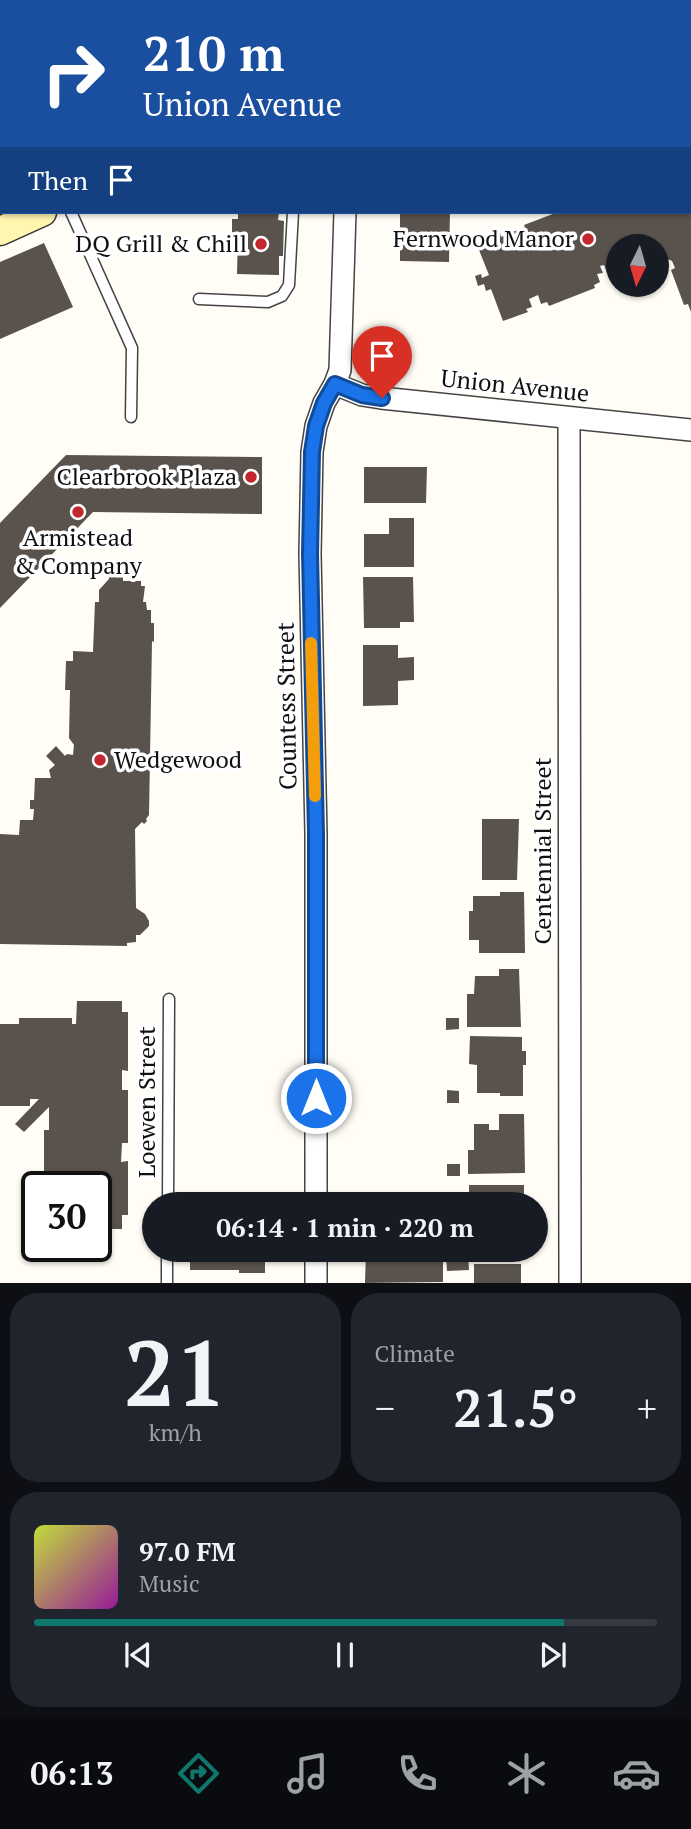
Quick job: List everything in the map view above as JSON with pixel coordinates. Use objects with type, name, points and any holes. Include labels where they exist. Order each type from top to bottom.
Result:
[{"type":"main road","points":[[0,231],[38,214]]},
{"type":"street","name":"Countess Street","points":[[316,1192],[316,834],[310,554],[312,452],[316,426],[340,370],[345,214]]},
{"type":"street","name":"Union Avenue","points":[[335,384],[362,395],[382,398],[691,430]]},
{"type":"street","name":"Centennial Street","points":[[569,418],[570,1283]]},
{"type":"street","points":[[316,1262],[316,1283]]},
{"type":"lane","points":[[72,214],[132,348],[131,417]]},
{"type":"lane","points":[[199,299],[268,302],[282,296],[289,285],[293,214]]},
{"type":"lane","name":"Loewen Street","points":[[168,1192],[169,999]]},
{"type":"lane","points":[[167,1262],[167,1283]]},
{"type":"building","name":"DQ Grill & Chill","points":[[238,214],[279,214],[278,220],[284,221],[283,256],[279,256],[279,275],[237,274],[238,233],[232,233],[232,219],[238,219]]},
{"type":"building","points":[[400,214],[450,214],[449,262],[400,261]]},
{"type":"building","name":"Fernwood Manor","points":[[553,214],[691,214],[691,312],[688,304],[684,305],[671,270],[675,268],[669,260],[669,234],[606,234],[606,270],[604,265],[600,266],[603,273],[597,274],[600,282],[594,285],[595,288],[549,306],[547,302],[541,304],[538,295],[529,299],[532,307],[526,309],[528,312],[503,321],[491,289],[486,291],[484,284],[478,286],[475,276],[481,274],[482,278],[489,275],[479,250],[482,249],[479,242],[525,227],[524,225]]},
{"type":"building","points":[[44,243],[73,307],[0,339],[0,262]]},
{"type":"building","points":[[66,455],[262,457],[262,514],[93,512],[0,608],[0,523]]},
{"type":"building","points":[[364,467],[427,467],[426,503],[364,503]]},
{"type":"building","points":[[389,518],[414,518],[414,567],[364,567],[364,534],[389,534]]},
{"type":"building","name":"Wedgewood","points":[[109,574],[123,574],[123,581],[141,581],[141,586],[145,586],[143,602],[146,602],[147,610],[151,610],[151,623],[154,623],[149,815],[144,824],[142,822],[135,829],[136,908],[145,914],[149,926],[140,935],[136,935],[136,942],[127,943],[127,946],[0,944],[0,834],[19,835],[20,820],[33,820],[34,809],[30,809],[30,800],[34,800],[35,778],[51,778],[49,770],[55,765],[46,756],[56,746],[65,756],[73,755],[74,745],[69,738],[70,690],[65,690],[66,661],[73,661],[73,651],[93,652],[95,602],[99,602],[99,590],[109,579]]},
{"type":"building","points":[[363,577],[413,577],[414,622],[400,622],[400,628],[364,628]]},
{"type":"building","points":[[363,645],[398,645],[398,658],[414,657],[414,680],[398,681],[398,705],[363,706]]},
{"type":"building","points":[[482,819],[519,819],[517,880],[482,880]]},
{"type":"building","points":[[500,892],[524,892],[525,953],[479,953],[479,940],[469,940],[469,911],[473,911],[473,896],[500,896]]},
{"type":"building","points":[[499,969],[519,969],[521,1027],[467,1027],[467,994],[474,994],[475,976],[499,976]]},
{"type":"building","points":[[77,1001],[122,1001],[122,1012],[128,1012],[128,1071],[122,1070],[122,1090],[128,1090],[128,1143],[122,1143],[121,1162],[128,1161],[128,1215],[122,1215],[122,1229],[112,1229],[112,1171],[44,1171],[44,1130],[49,1130],[49,1107],[24,1132],[15,1124],[39,1099],[30,1099],[30,1106],[0,1106],[0,1024],[19,1024],[19,1018],[72,1018],[72,1024],[76,1024]]},
{"type":"building","points":[[446,1018],[459,1018],[459,1029],[446,1030]]},
{"type":"building","points":[[470,1036],[522,1037],[522,1051],[526,1051],[523,1096],[477,1093],[477,1065],[469,1064]]},
{"type":"building","points":[[447,1090],[459,1091],[459,1103],[447,1103]]},
{"type":"building","points":[[499,1114],[524,1114],[525,1173],[468,1174],[468,1150],[474,1150],[474,1124],[489,1124],[489,1130],[499,1130]]},
{"type":"building","points":[[447,1164],[460,1164],[460,1176],[447,1176]]},
{"type":"building","points":[[469,1185],[524,1185],[524,1192],[469,1192]]},
{"type":"building","points":[[190,1262],[265,1262],[265,1273],[190,1270]]},
{"type":"building","points":[[366,1262],[443,1262],[443,1282],[365,1283]]},
{"type":"building","points":[[446,1262],[469,1262],[469,1270],[447,1271]]},
{"type":"building","points":[[474,1264],[521,1264],[521,1283],[474,1283]]},
{"type":"slow traffic","points":[[311,643],[315,796]]},
{"type":"place","name":"Fernwood Manor","points":[[588,239]]},
{"type":"place","name":"DQ Grill & Chill","points":[[261,244]]},
{"type":"place","name":"Clearbrook Plaza","points":[[251,477]]},
{"type":"place","name":"Armistead & Company","points":[[78,512]]},
{"type":"place","name":"Wedgewood","points":[[100,760]]},
{"type":"route","points":[[316,1098],[316,834],[310,554],[312,452],[316,426],[324,403],[335,384],[362,395],[382,398]]}]
